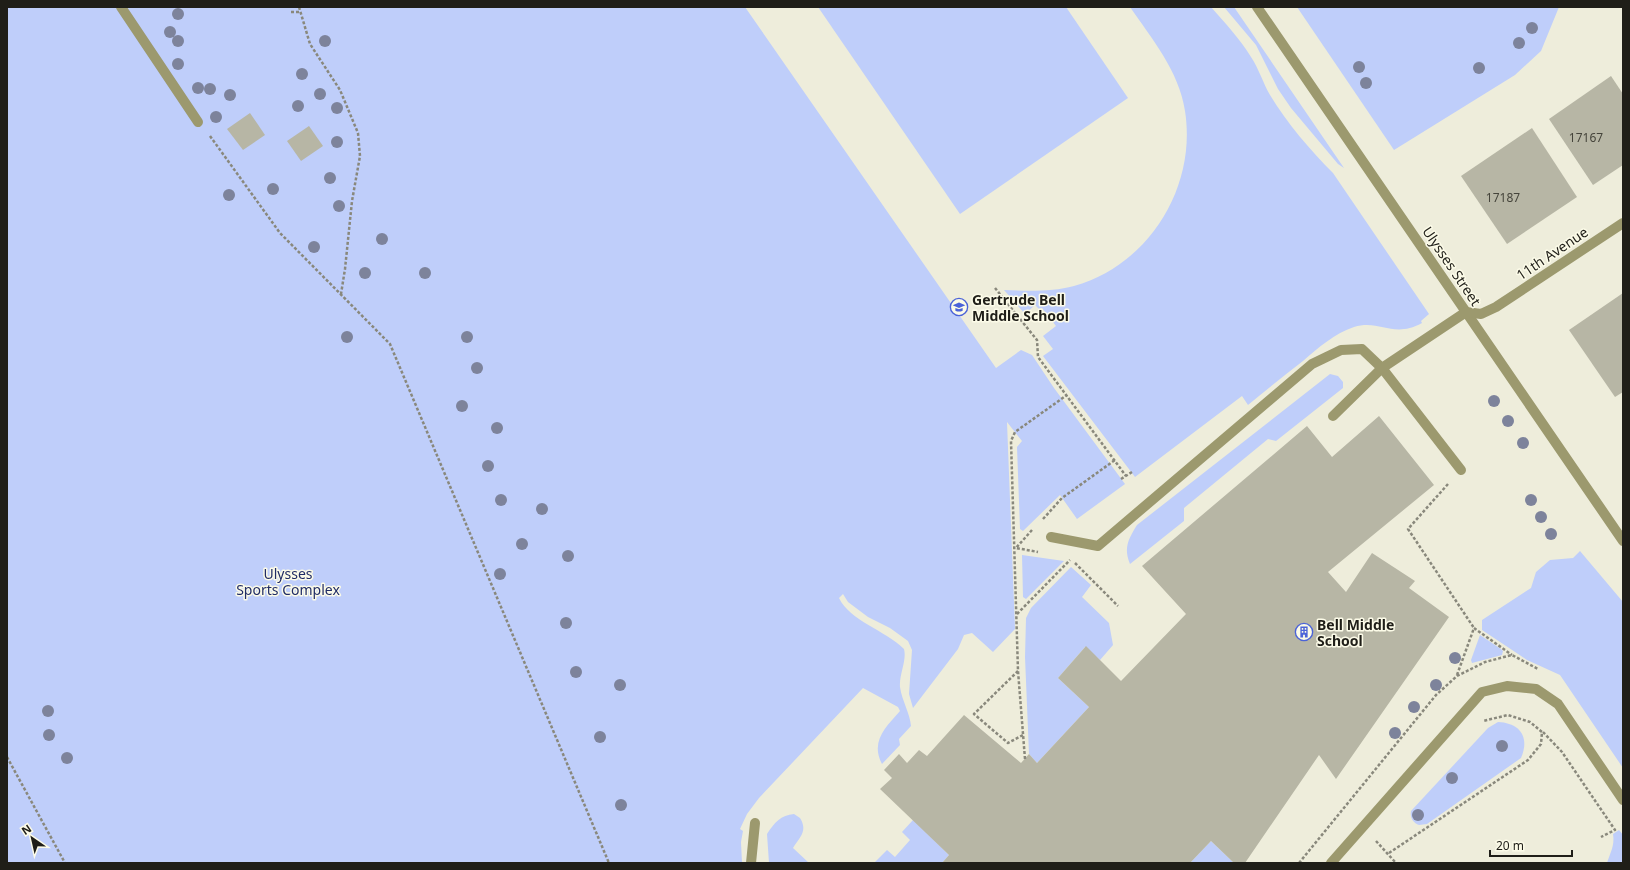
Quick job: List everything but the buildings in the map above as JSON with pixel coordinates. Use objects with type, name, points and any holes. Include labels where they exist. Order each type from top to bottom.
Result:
[{"type":"street","points":[[121,7],[198,122]]},
{"type":"street","name":"Ulysses Street","points":[[1257,7],[1623,541]]},
{"type":"street","name":"11th Avenue","points":[[1466,312],[1481,314],[1496,307],[1623,223]]},
{"type":"street","points":[[1334,416],[1382,368],[1466,312]]},
{"type":"street","points":[[1051,536],[1098,546],[1312,364],[1341,350],[1362,349],[1382,368],[1461,470]]},
{"type":"street","points":[[1331,863],[1482,692],[1501,687],[1507,686],[1536,689],[1558,704],[1623,800]]},
{"type":"street","points":[[751,863],[755,823]]},
{"type":"path","points":[[299,7],[310,44],[340,90],[358,133],[360,156],[352,201],[341,294]]},
{"type":"path","points":[[291,12],[300,12]]},
{"type":"path","points":[[207,131],[280,233],[390,344],[609,863]]},
{"type":"path","points":[[995,288],[1037,340],[1038,357],[1126,476]]},
{"type":"path","points":[[1024,759],[1018,671],[1011,441],[1015,432],[1067,395]]},
{"type":"path","points":[[1062,498],[1115,460]]},
{"type":"path","points":[[1461,470],[1408,529],[1474,628],[1512,654]]},
{"type":"path","points":[[1121,479],[1132,472]]},
{"type":"path","points":[[1017,614],[1088,544]]},
{"type":"path","points":[[1457,676],[1474,628]]},
{"type":"path","points":[[1018,671],[974,714],[1008,743],[1023,735]]},
{"type":"path","points":[[1482,722],[1508,715],[1530,722],[1542,732],[1562,752],[1615,830],[1601,837]]},
{"type":"path","points":[[1389,853],[1528,760],[1541,744],[1542,732]]},
{"type":"path","points":[[7,757],[65,863]]},
{"type":"path","points":[[1370,846],[1375,840]]},
{"type":"green space","name":"Ulysses Sports Complex","points":[[7,7],[745,7],[996,368],[1021,350],[1032,355],[1054,388],[1125,484],[1077,519],[1060,495],[1023,531],[1020,529],[1017,447],[1022,441],[1007,422],[1015,629],[993,652],[972,633],[964,635],[958,649],[913,708],[909,694],[912,650],[908,641],[890,628],[868,617],[848,602],[843,594],[839,598],[851,613],[896,642],[904,649],[905,654],[900,687],[911,726],[899,739],[900,745],[882,764],[878,748],[881,735],[900,711],[898,707],[863,688],[759,798],[747,814],[740,829],[743,831],[741,842],[742,863],[7,863]]},
{"type":"green space","points":[[818,7],[1066,7],[1128,98],[960,214]]},
{"type":"green space","points":[[1130,7],[1211,7],[1247,50],[1268,90],[1284,116],[1299,136],[1333,173],[1429,314],[1421,321],[1422,323],[1403,329],[1363,325],[1340,333],[1321,346],[1248,405],[1242,396],[1135,477],[1043,356],[1053,349],[1043,336],[1056,326],[1042,308],[1039,309],[1035,305],[1025,314],[1004,290],[1030,291],[1066,288],[1101,276],[1125,260],[1145,241],[1162,219],[1175,194],[1183,167],[1187,139],[1185,111],[1182,96],[1164,56]]},
{"type":"green space","points":[[1224,7],[1234,7],[1344,168],[1338,164],[1291,108],[1278,89],[1256,45]]},
{"type":"green space","points":[[1297,7],[1559,7],[1541,51],[1515,75],[1394,150]]},
{"type":"green space","points":[[1330,374],[1338,376],[1343,382],[1343,388],[1276,441],[1268,439],[1184,508],[1184,521],[1130,564],[1127,548],[1129,539],[1137,525]]},
{"type":"green space","points":[[1580,551],[1623,602],[1623,768],[1560,675],[1527,660],[1482,630],[1482,620],[1531,588],[1536,572],[1550,560],[1573,558]]},
{"type":"green space","points":[[1022,555],[1064,561],[1026,599],[1023,597]]},
{"type":"green space","points":[[1071,567],[1091,585],[1082,597],[1109,623],[1113,645],[1100,660],[1085,647],[1058,678],[1089,707],[1037,763],[1029,754],[1025,657],[1026,618],[1031,608]]},
{"type":"green space","points":[[1480,635],[1501,649],[1503,651],[1502,655],[1472,663],[1471,660]]},
{"type":"green space","points":[[1498,722],[1512,725],[1521,732],[1524,744],[1521,758],[1427,824],[1419,825],[1415,823],[1412,820],[1411,811],[1488,728]]},
{"type":"green space","points":[[794,814],[800,818],[803,830],[793,848],[809,863],[769,863],[767,834],[778,820],[785,816]]},
{"type":"green space","points":[[913,820],[949,855],[942,863],[874,863],[887,850],[895,857],[910,840],[902,832]]},
{"type":"green space","points":[[1619,830],[1623,835],[1623,863],[1607,863],[1613,846],[1613,834]]},
{"type":"green space","points":[[1211,841],[1234,863],[1190,863]]},
{"type":"place","name":"Gertrude Bell Middle School","points":[[959,307]]},
{"type":"place","name":"Bell Middle School","points":[[1304,632]]}]
